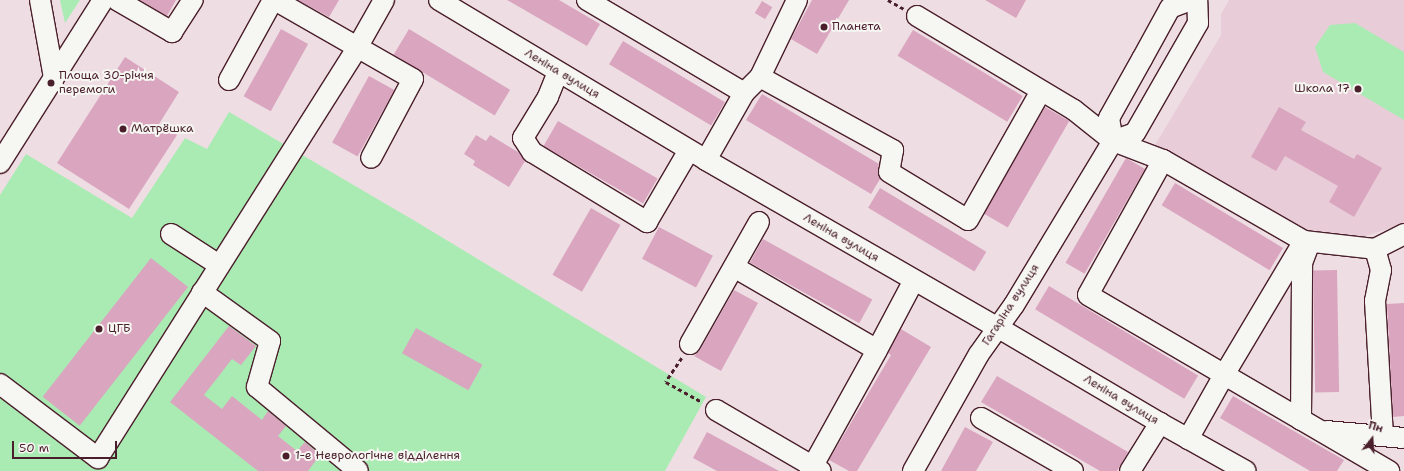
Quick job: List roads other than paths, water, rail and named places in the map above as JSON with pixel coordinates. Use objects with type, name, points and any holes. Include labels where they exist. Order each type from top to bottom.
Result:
[{"type":"street","points":[[40,0],[54,78]]},
{"type":"street","points":[[0,163],[103,0]]},
{"type":"street","points":[[117,0],[172,32],[194,0]]},
{"type":"street","points":[[229,80],[274,0],[413,79],[371,158]]},
{"type":"street","points":[[0,384],[96,464],[202,292],[357,48],[384,0]]},
{"type":"street","points":[[587,0],[744,94]]},
{"type":"street","points":[[706,160],[744,94],[760,77],[797,0]]},
{"type":"street","points":[[1113,141],[1109,118],[1170,8],[1191,0]]},
{"type":"street","points":[[1113,141],[1135,132],[1154,101],[1198,23],[1197,0]]},
{"type":"street","name":"Леніна вулиця","points":[[450,3],[558,72],[706,160],[997,327],[1160,423],[1246,471]]},
{"type":"street","points":[[916,16],[1074,110],[1113,141],[1163,160],[1307,242],[1375,249],[1404,234]]},
{"type":"street","points":[[558,72],[548,97],[523,138],[532,152],[647,222],[689,150]]},
{"type":"street","points":[[760,77],[893,150],[888,172],[968,220],[1041,91]]},
{"type":"street","name":"Гагаріна вулиця","points":[[913,471],[979,354],[1014,305],[1113,141]]},
{"type":"street","points":[[1163,160],[1088,295],[1389,471]]},
{"type":"street","points":[[690,344],[759,222]]},
{"type":"street","points":[[171,234],[219,265]]},
{"type":"street","points":[[1188,439],[1224,375],[1307,242]]},
{"type":"street","points":[[1301,420],[1302,263],[1307,242]]},
{"type":"street","points":[[1375,249],[1381,270],[1375,301],[1383,436]]},
{"type":"street","points":[[734,267],[877,350]]},
{"type":"street","points":[[716,410],[815,469],[914,280]]},
{"type":"street","points":[[202,292],[270,341],[256,387],[358,471]]},
{"type":"street","points":[[981,418],[1073,471]]},
{"type":"street","points":[[1130,471],[1160,423]]},
{"type":"street","points":[[1320,430],[1404,438]]},
{"type":"place","name":"Планета","points":[[824,27]]},
{"type":"place","name":"Площа 30-річчя перемоги","points":[[51,83]]},
{"type":"place","name":"Школа 17","points":[[1358,89]]},
{"type":"place","name":"Матрёшка","points":[[123,129]]},
{"type":"place","name":"ЦГБ","points":[[99,329]]},
{"type":"place","name":"1-е Неврологічне відділення","points":[[286,456]]}]
